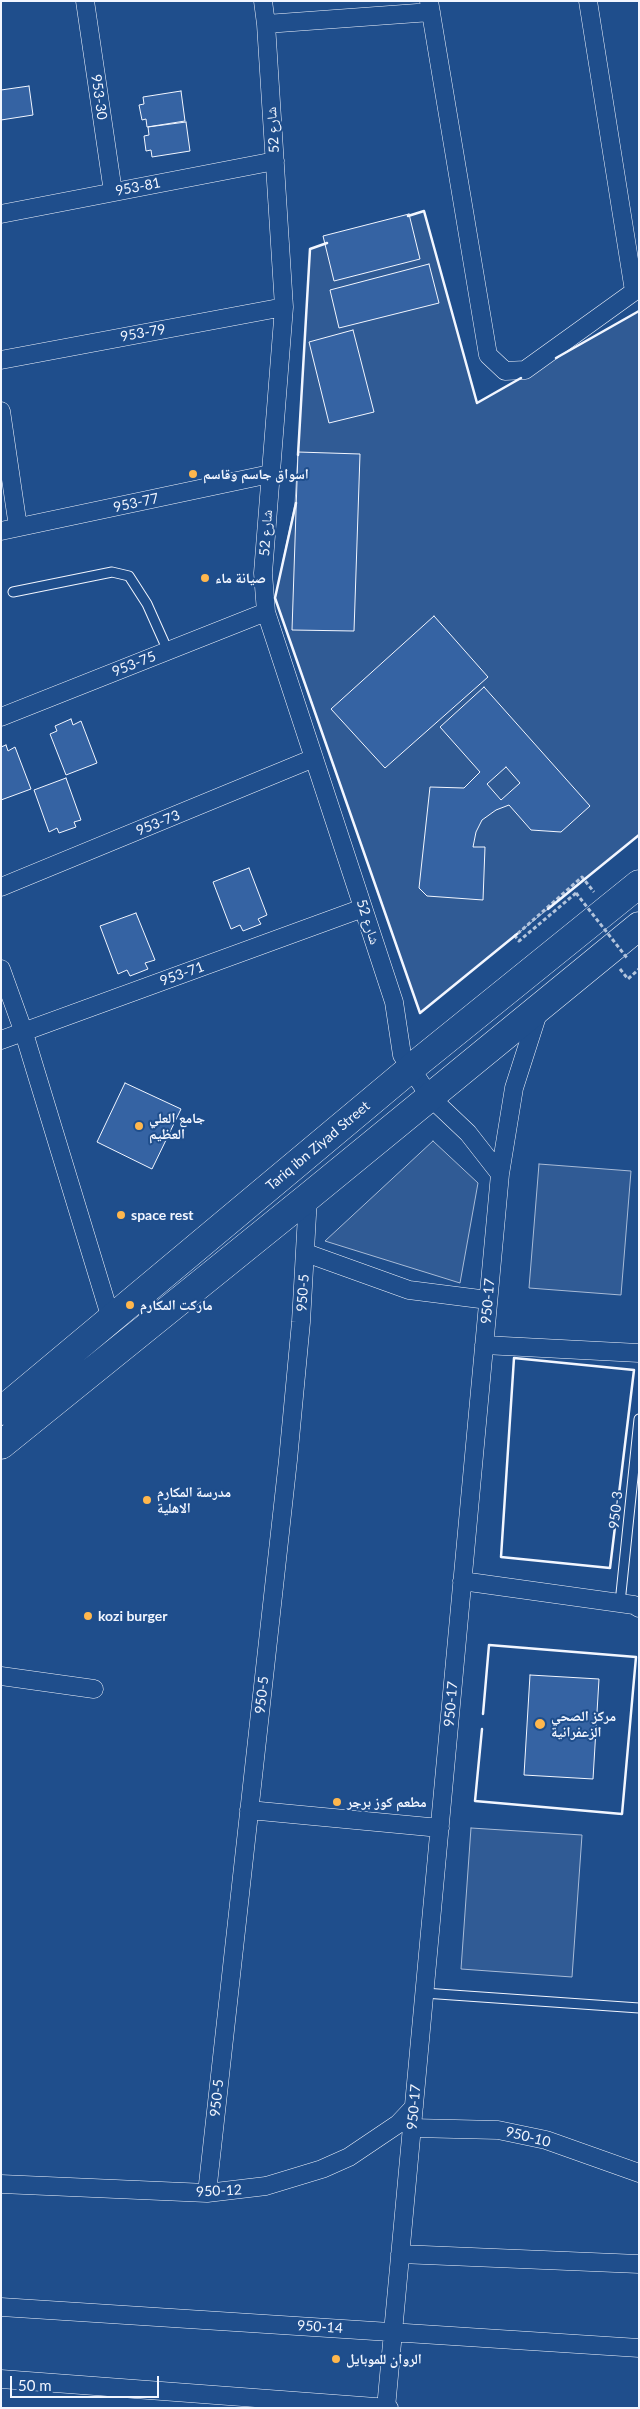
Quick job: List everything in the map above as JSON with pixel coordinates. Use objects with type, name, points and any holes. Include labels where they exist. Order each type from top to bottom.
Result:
[{"type":"main road","name":"Tariq ibn Ziyad Street","points":[[1,1411],[410,1069],[639,884]]},
{"type":"main road","points":[[1,1445],[639,926]]},
{"type":"street","name":"953-30","points":[[85,1],[113,192]]},
{"type":"street","name":"شارع 52","points":[[263,1],[284,307],[263,573],[266,612],[394,1002],[399,1043],[410,1069],[430,1097],[468,1133],[500,1174]]},
{"type":"street","points":[[266,24],[430,7],[488,356],[505,371],[525,370],[637,290],[588,1]]},
{"type":"street","name":"953-81","points":[[1,214],[275,161]]},
{"type":"street","name":"953-79","points":[[1,360],[284,307]]},
{"type":"street","points":[[1,411],[10,529]]},
{"type":"street","name":"953-77","points":[[10,529],[270,474]]},
{"type":"street","name":"953-75","points":[[1,717],[266,612]]},
{"type":"street","name":"953-73","points":[[1,887],[314,758]]},
{"type":"street","name":"953-71","points":[[1,1040],[363,908]]},
{"type":"street","points":[[1,969],[24,1033],[111,1319]]},
{"type":"street","name":"950-17","points":[[387,2408],[500,1174],[514,1088],[541,1005]]},
{"type":"street","name":"950-5","points":[[207,2193],[288,1460],[306,1253],[308,1197]]},
{"type":"street","points":[[306,1253],[408,1290],[488,1300]]},
{"type":"street","points":[[484,1345],[639,1353]]},
{"type":"street","points":[[462,1581],[639,1608]]},
{"type":"street","points":[[1,1676],[94,1689]]},
{"type":"street","points":[[249,1810],[440,1828]]},
{"type":"street","name":"950-12","points":[[1,2184],[207,2193],[266,2186],[322,2169],[374,2142],[398,2124],[414,2107]]},
{"type":"street","name":"950-10","points":[[412,2128],[498,2130],[546,2140],[639,2173]]},
{"type":"street","points":[[400,2254],[639,2264]]},
{"type":"street","name":"950-14","points":[[1,2307],[639,2348]]},
{"type":"street","points":[[1,2379],[387,2408]]},
{"type":"lane","points":[[13,592],[112,572],[129,576],[147,604],[168,650]]},
{"type":"lane","name":"950-3","points":[[620,1604],[639,1419]]},
{"type":"lane","points":[[424,1994],[639,2008]]},
{"type":"path","points":[[606,909],[582,878],[515,936],[519,941],[576,893],[627,958]]},
{"type":"shaded area","points":[[424,211],[477,403],[639,311],[639,835],[420,1013],[275,598],[295,504],[310,249]]},
{"type":"shaded area","points":[[433,1141],[478,1183],[460,1283],[325,1241]]},
{"type":"shaded area","points":[[539,1164],[631,1171],[621,1295],[529,1288]]},
{"type":"shaded area","points":[[471,1828],[582,1835],[572,1977],[461,1969]]},
{"type":"building","points":[[29,86],[33,115],[1,120],[1,90]]},
{"type":"building","points":[[181,91],[185,121],[147,127],[146,119],[142,120],[139,105],[144,104],[143,97]]},
{"type":"building","points":[[186,122],[190,151],[152,157],[151,150],[146,151],[144,136],[149,135],[148,127]]},
{"type":"building","points":[[409,214],[420,259],[334,281],[323,236]]},
{"type":"building","points":[[429,264],[439,303],[339,328],[330,290]]},
{"type":"building","points":[[353,330],[374,412],[329,423],[309,342]]},
{"type":"building","points":[[298,452],[360,454],[354,631],[292,630]]},
{"type":"building","points":[[434,616],[488,677],[385,768],[331,709]]},
{"type":"building","points":[[484,687],[590,806],[561,832],[531,830],[509,805],[496,810],[482,820],[476,832],[473,847],[485,847],[483,900],[427,896],[419,888],[430,787],[464,788],[480,772],[440,727]],"holes":[[[506,767],[520,783],[501,800],[487,784]]]},
{"type":"building","points":[[71,719],[73,725],[81,721],[97,763],[66,775],[50,734],[57,731],[55,726]]},
{"type":"building","points":[[6,745],[8,751],[15,747],[31,789],[1,800],[1,747]]},
{"type":"building","points":[[66,778],[81,820],[74,822],[76,827],[59,833],[57,828],[49,832],[34,790]]},
{"type":"building","points":[[249,868],[267,915],[258,919],[261,924],[243,931],[240,925],[231,929],[213,882]]},
{"type":"building","points":[[136,913],[155,960],[145,963],[148,969],[130,976],[127,970],[118,974],[100,926]]},
{"type":"building","name":"جامع العلي العظيم","points":[[125,1083],[181,1109],[152,1169],[97,1142]]},
{"type":"building","points":[[530,1675],[599,1679],[593,1779],[524,1775]]},
{"type":"wall","points":[[408,216],[424,211],[477,403],[521,378]]},
{"type":"wall","points":[[298,455],[310,249],[327,243]]},
{"type":"wall","points":[[556,358],[639,311]]},
{"type":"wall","points":[[296,503],[275,598],[420,1013],[517,934]]},
{"type":"wall","points":[[548,909],[639,835]]},
{"type":"wall","points":[[514,1358],[634,1370],[610,1568],[501,1557],[514,1358]]},
{"type":"wall","points":[[482,1729],[475,1801],[622,1814],[636,1657],[489,1645],[483,1714]]},
{"type":"place","name":"اسواق جاسم وقاسم","points":[[193,474]]},
{"type":"place","name":"صيانة ماء","points":[[205,578]]},
{"type":"place","name":"جامع العلي العظيم","points":[[139,1126]]},
{"type":"place","name":"space rest","points":[[121,1215]]},
{"type":"place","name":"ماركت المكارم","points":[[130,1305]]},
{"type":"place","name":"مدرسة المكارم الاهلية","points":[[147,1500]]},
{"type":"place","name":"kozi burger","points":[[88,1616]]},
{"type":"place","name":"مركز الصحي الزعفرانية","points":[[540,1724]]},
{"type":"place","name":"مطعم كوز برجر","points":[[337,1802]]},
{"type":"place","name":"الروان للموبايل","points":[[336,2359]]}]
